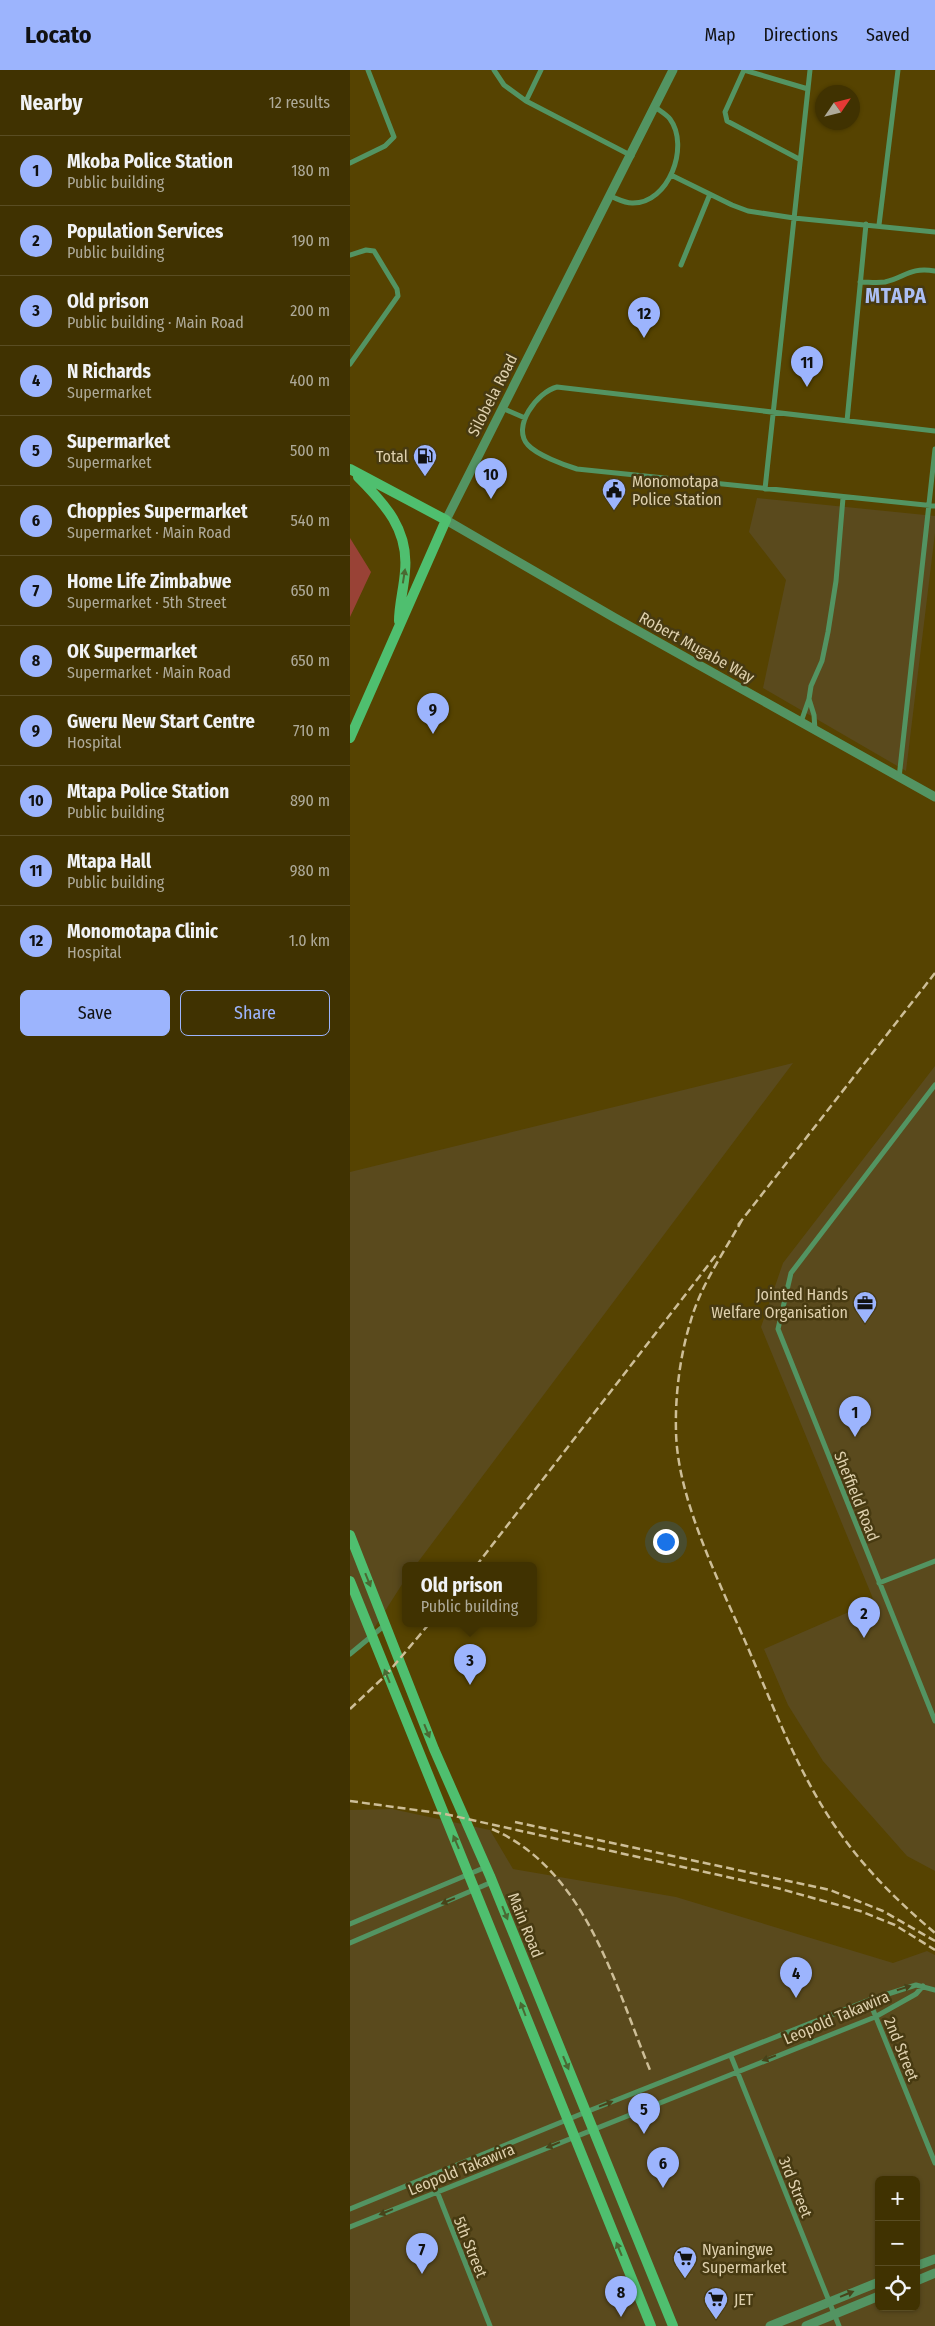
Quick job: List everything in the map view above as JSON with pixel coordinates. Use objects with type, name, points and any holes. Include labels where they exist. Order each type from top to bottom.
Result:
[{"type":"main road","points":[[350,469],[446,520]]},
{"type":"main road","points":[[350,469],[390,511],[401,531],[406,571],[401,595],[399,624]]},
{"type":"main road","name":"Silobela Road","points":[[350,738],[446,520]]},
{"type":"main road","name":"Main Road","points":[[350,1535],[434,1749],[486,1867],[673,2326]]},
{"type":"main road","name":"Main Road","points":[[350,1581],[470,1873],[567,2120],[651,2326]]},
{"type":"main road","points":[[517,1992],[534,1987]]},
{"type":"street","points":[[350,163],[385,146],[394,137],[368,70]]},
{"type":"street","points":[[494,70],[498,78],[510,91],[526,101],[632,156]]},
{"type":"street","points":[[526,101],[541,70]]},
{"type":"street","name":"Silobela Road","points":[[446,520],[674,70]]},
{"type":"street","points":[[799,159],[727,121],[725,112],[744,70],[808,89]]},
{"type":"street","points":[[766,489],[799,159],[810,70]]},
{"type":"street","points":[[879,225],[898,70]]},
{"type":"street","points":[[610,196],[632,203],[649,200],[657,194],[671,175],[678,154],[676,136],[671,120],[655,107]]},
{"type":"street","points":[[671,175],[748,211],[794,218],[935,232]]},
{"type":"street","points":[[681,265],[710,194]]},
{"type":"street","points":[[847,421],[866,224]]},
{"type":"street","points":[[350,255],[366,250],[374,251],[397,289],[398,296],[350,364]]},
{"type":"street","points":[[860,282],[884,282],[903,273],[922,269],[935,271]]},
{"type":"street","points":[[935,431],[557,387],[547,389],[539,396],[525,418],[523,438],[527,445],[566,466],[577,469],[843,498],[935,506]]},
{"type":"street","points":[[502,408],[525,418]]},
{"type":"street","points":[[899,778],[935,449]]},
{"type":"street","points":[[801,722],[809,699],[810,686],[822,661],[828,632],[836,582],[843,498]]},
{"type":"street","name":"Robert Mugabe Way","points":[[446,520],[935,798]]},
{"type":"street","points":[[809,699],[816,731]]},
{"type":"street","name":"Sheffield Road","points":[[935,1085],[791,1273],[778,1329],[935,1721]]},
{"type":"street","points":[[879,1583],[935,1562]]},
{"type":"street","points":[[350,1654],[385,1624]]},
{"type":"street","points":[[350,1924],[486,1867]]},
{"type":"street","points":[[350,1943],[492,1882]]},
{"type":"street","name":"Leopold Takawira","points":[[350,2209],[586,2112],[869,2000],[910,1986],[923,1986]]},
{"type":"street","points":[[923,1986],[935,1990]]},
{"type":"street","name":"Leopold Takawira","points":[[350,2227],[875,2017],[916,1994],[923,1986]]},
{"type":"street","name":"2nd Street","points":[[869,2000],[935,2163]]},
{"type":"street","name":"3rd Street","points":[[730,2056],[839,2326]]},
{"type":"street","name":"5th Street","points":[[431,2176],[490,2326]]},
{"type":"street","points":[[920,2264],[935,2258]]},
{"type":"street","points":[[920,2279],[935,2273]]},
{"type":"street","points":[[770,2326],[875,2284]]},
{"type":"street","points":[[806,2326],[875,2298]]},
{"type":"shaded area","points":[[757,498],[935,516],[935,533],[906,771],[763,688],[786,580],[749,532]]},
{"type":"shaded area","points":[[350,538],[371,572],[350,617]]},
{"type":"shaded area","points":[[793,1063],[418,1562],[402,1562],[402,1584],[361,1649],[350,1655],[350,1172]]},
{"type":"shaded area","points":[[935,1066],[935,1871],[907,1856],[823,1761],[788,1705],[764,1649],[874,1601],[761,1327],[783,1263]]},
{"type":"shaded area","points":[[392,1809],[490,1830],[513,1869],[676,1897],[893,1963],[927,1951],[935,1955],[935,2326],[350,2326],[350,1810]]},
{"type":"railway","points":[[738,1225],[935,973]]},
{"type":"railway","points":[[742,1220],[695,1307],[684,1347],[677,1389],[676,1417],[678,1458],[684,1485],[702,1542],[792,1749],[817,1798],[848,1844],[878,1880],[935,1933]]},
{"type":"railway","points":[[479,1562],[716,1255]]},
{"type":"railway","points":[[350,1709],[386,1675],[426,1627]]},
{"type":"railway","points":[[350,1801],[445,1814],[777,1888],[860,1911],[895,1925],[935,1950]]},
{"type":"railway","points":[[515,1822],[830,1890],[883,1911],[935,1941]]},
{"type":"railway","points":[[492,1829],[524,1848],[551,1872],[574,1900],[593,1932],[609,1966],[650,2070]]},
{"type":"place","name":"Monomotapa Clinic","points":[[644,338]]},
{"type":"place","name":"Mtapa Hall","points":[[807,387]]},
{"type":"place","name":"Total","points":[[425,477]]},
{"type":"place","name":"Mtapa Police Station","points":[[491,499]]},
{"type":"place","name":"Monomotapa Police Station","points":[[614,511]]},
{"type":"place","name":"Gweru New Start Centre","points":[[433,734]]},
{"type":"place","name":"Jointed Hands Welfare Organisation","points":[[865,1324]]},
{"type":"place","name":"Mkoba Police Station","points":[[855,1437]]},
{"type":"place","name":"Population Services","points":[[864,1638]]},
{"type":"place","name":"Old prison","points":[[470,1685]]},
{"type":"place","name":"N Richards","points":[[796,1998]]},
{"type":"place","name":"Supermarket","points":[[644,2134]]},
{"type":"place","name":"Choppies Supermarket","points":[[663,2188]]},
{"type":"place","name":"Home Life Zimbabwe","points":[[422,2274]]},
{"type":"place","name":"Nyaningwe Supermarket","points":[[685,2279]]},
{"type":"place","name":"OK Supermarket","points":[[621,2317]]},
{"type":"place","name":"JET","points":[[716,2320]]},
{"type":"district","name":"MTAPA","points":[[896,296]]}]
